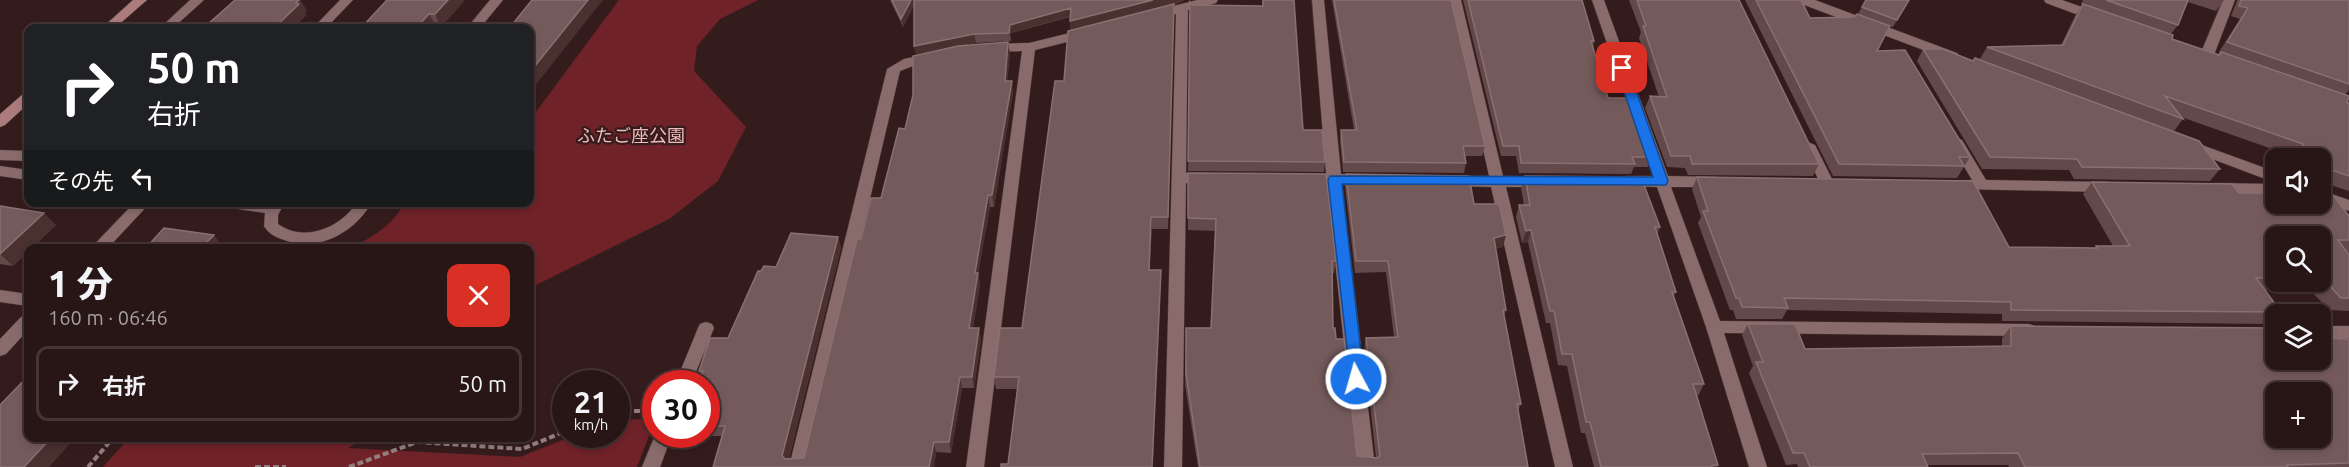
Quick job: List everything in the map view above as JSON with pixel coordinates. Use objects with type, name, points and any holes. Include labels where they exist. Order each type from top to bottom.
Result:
[{"type":"street","points":[[113,24],[141,0]]},
{"type":"street","points":[[171,24],[198,0]]},
{"type":"street","points":[[323,24],[347,0]]},
{"type":"street","points":[[476,24],[497,0]]},
{"type":"street","points":[[1138,19],[1212,0]]},
{"type":"street","points":[[1318,0],[1334,180],[1366,467]]},
{"type":"street","points":[[1455,0],[1564,467]]},
{"type":"street","points":[[1598,0],[1714,327],[1758,467]]},
{"type":"street","points":[[1803,0],[1968,62]]},
{"type":"street","points":[[2052,0],[2108,20]]},
{"type":"street","points":[[2207,55],[2229,0]]},
{"type":"street","points":[[1173,467],[1182,8]]},
{"type":"street","points":[[976,49],[1029,47],[1094,30]]},
{"type":"street","points":[[1891,33],[1903,53]]},
{"type":"street","points":[[975,467],[1029,47]]},
{"type":"street","points":[[798,467],[894,69],[909,62],[942,55]]},
{"type":"street","points":[[0,122],[24,101]]},
{"type":"street","points":[[1952,134],[1982,185]]},
{"type":"street","points":[[1806,140],[1827,183]]},
{"type":"street","points":[[2176,141],[2265,174]]},
{"type":"street","points":[[0,154],[24,156]]},
{"type":"street","points":[[0,171],[24,174]]},
{"type":"street","points":[[1178,178],[1222,178]]},
{"type":"street","points":[[1290,179],[1381,180]]},
{"type":"street","points":[[1439,181],[1555,182]]},
{"type":"street","points":[[1614,182],[1732,182]]},
{"type":"street","points":[[1935,184],[2123,187]]},
{"type":"street","points":[[2205,188],[2265,189]]},
{"type":"street","points":[[2331,199],[2349,206]]},
{"type":"street","points":[[103,244],[139,207]]},
{"type":"street","points":[[275,207],[271,215],[271,226],[278,234],[305,239],[322,236],[338,229],[352,219],[361,207]]},
{"type":"street","points":[[0,296],[24,299]]},
{"type":"street","points":[[0,349],[24,324]]},
{"type":"street","points":[[1714,327],[2048,330]]},
{"type":"street","points":[[689,370],[706,328]]},
{"type":"street","points":[[2331,332],[2349,332]]},
{"type":"street","points":[[651,467],[658,448]]},
{"type":"path","points":[[350,467],[417,442],[522,449],[552,437]]},
{"type":"path","points":[[88,467],[110,442]]},
{"type":"path","points":[[255,467],[286,467]]},
{"type":"green space","name":"ふたご座公園","points":[[619,0],[758,0],[720,19],[697,46],[694,71],[746,127],[718,181],[669,219],[534,286],[534,244],[359,244],[388,225],[402,207],[534,207],[534,115]]},
{"type":"green space","points":[[642,419],[642,448],[644,448],[637,467],[103,467],[125,442],[358,442],[348,448],[520,457],[552,444],[552,448],[630,448],[630,420]]},
{"type":"building","points":[[235,0],[299,0],[296,3],[299,4],[278,24],[208,24]]},
{"type":"building","points":[[387,0],[448,0],[435,14],[429,14],[420,24],[365,24]]},
{"type":"building","points":[[532,0],[588,0],[534,67],[534,24],[513,24]]},
{"type":"building","points":[[892,0],[911,0],[901,19]]},
{"type":"building","points":[[914,0],[1153,0],[1070,21],[1071,8],[1010,25],[1009,33],[974,34],[914,46]]},
{"type":"building","points":[[1263,0],[1294,0],[1303,130],[1322,130],[1325,162],[1188,161],[1190,2],[1192,5],[1263,6]]},
{"type":"building","points":[[1334,0],[1451,0],[1485,146],[1463,146],[1466,163],[1344,162],[1341,130],[1357,130]]},
{"type":"building","points":[[1468,0],[1582,0],[1594,41],[1591,41],[1608,98],[1630,98],[1651,157],[1632,157],[1635,164],[1521,163],[1519,146],[1503,146]]},
{"type":"building","points":[[1637,0],[1739,0],[1819,164],[1692,164],[1690,156],[1671,156],[1650,96],[1667,97],[1643,26],[1646,26]]},
{"type":"building","points":[[1756,0],[1801,0],[1810,18],[1854,17],[1857,14],[1890,26],[1877,51],[1905,50],[1970,157],[1959,157],[1964,166],[1839,164]]},
{"type":"building","points":[[1866,0],[1909,0],[1897,20],[1862,7]]},
{"type":"building","points":[[2106,0],[2188,0],[2178,25]]},
{"type":"building","points":[[2241,0],[2349,0],[2349,84],[2227,42],[2248,8],[2239,6]]},
{"type":"building","points":[[1174,4],[1168,217],[1151,217],[1149,270],[1161,270],[1152,467],[1001,467],[1001,464],[1008,464],[1019,377],[994,377],[1000,328],[1022,328],[1055,81],[1064,81],[1068,31]]},
{"type":"building","points":[[2083,4],[2173,35],[2172,39],[2219,55],[2221,52],[2349,96],[2347,103],[2349,103],[2349,176],[2331,170],[2331,148],[2302,148],[2303,144],[2165,96],[2183,119],[1987,47],[2063,45]]},
{"type":"building","points":[[1008,42],[1005,81],[1012,81],[992,195],[988,195],[975,273],[978,273],[969,328],[979,328],[972,377],[960,377],[949,442],[934,442],[929,467],[713,467],[725,426],[720,426],[720,370],[699,370],[710,338],[728,338],[758,271],[761,271],[764,266],[776,267],[791,233],[838,237],[782,456],[785,459],[804,458],[857,239],[861,239],[871,198],[881,198],[899,128],[905,129],[913,95],[913,56],[958,46]]},
{"type":"building","points":[[1923,49],[1943,49],[1973,61],[1975,58],[2199,141],[2220,169],[2082,167],[2077,159],[1990,157]]},
{"type":"building","points":[[1188,173],[1326,174],[1336,261],[1332,261],[1333,328],[1335,328],[1336,339],[1344,339],[1357,456],[1377,458],[1380,456],[1366,338],[1398,337],[1388,261],[1356,261],[1346,174],[1469,176],[1474,204],[1499,204],[1506,235],[1494,238],[1506,310],[1503,310],[1521,404],[1517,404],[1528,467],[1200,467],[1186,374],[1186,328],[1211,328],[1216,219],[1188,218]]},
{"type":"building","points":[[1525,176],[1641,177],[1660,227],[1655,227],[1676,292],[1672,292],[1704,384],[1693,384],[1718,465],[1712,465],[1712,467],[1601,467],[1590,422],[1586,422],[1572,354],[1562,354],[1554,311],[1550,311],[1531,230],[1526,231],[1519,205],[1530,205]]},
{"type":"building","points":[[1697,177],[1973,181],[2009,247],[2097,248],[2096,246],[2130,246],[2092,182],[2232,184],[2239,193],[2265,193],[2265,214],[2331,214],[2331,192],[2349,216],[2349,240],[2338,240],[2349,255],[2349,298],[2341,298],[2331,287],[2331,226],[2265,226],[2265,278],[2256,278],[2275,304],[2265,304],[2265,312],[2011,310],[2011,302],[1784,298],[1788,308],[1742,307],[1739,298],[1736,298],[1703,211],[1708,211]]},
{"type":"building","points":[[0,206],[44,213],[0,254]]},
{"type":"building","points":[[164,228],[214,235],[205,244],[150,244]]},
{"type":"building","points":[[1748,324],[1795,324],[1805,349],[2011,346],[2011,326],[2265,328],[2265,370],[2331,370],[2331,338],[2349,339],[2349,463],[2287,465],[2288,467],[2025,467],[2018,453],[1922,454],[1928,467],[1810,467],[1804,453],[1793,453],[1756,362],[1763,362]]},
{"type":"building","points":[[24,380],[24,442],[47,442],[24,467],[0,467],[0,405]]},
{"type":"route","points":[[1356,379],[1334,180],[1661,181],[1622,68]]}]
